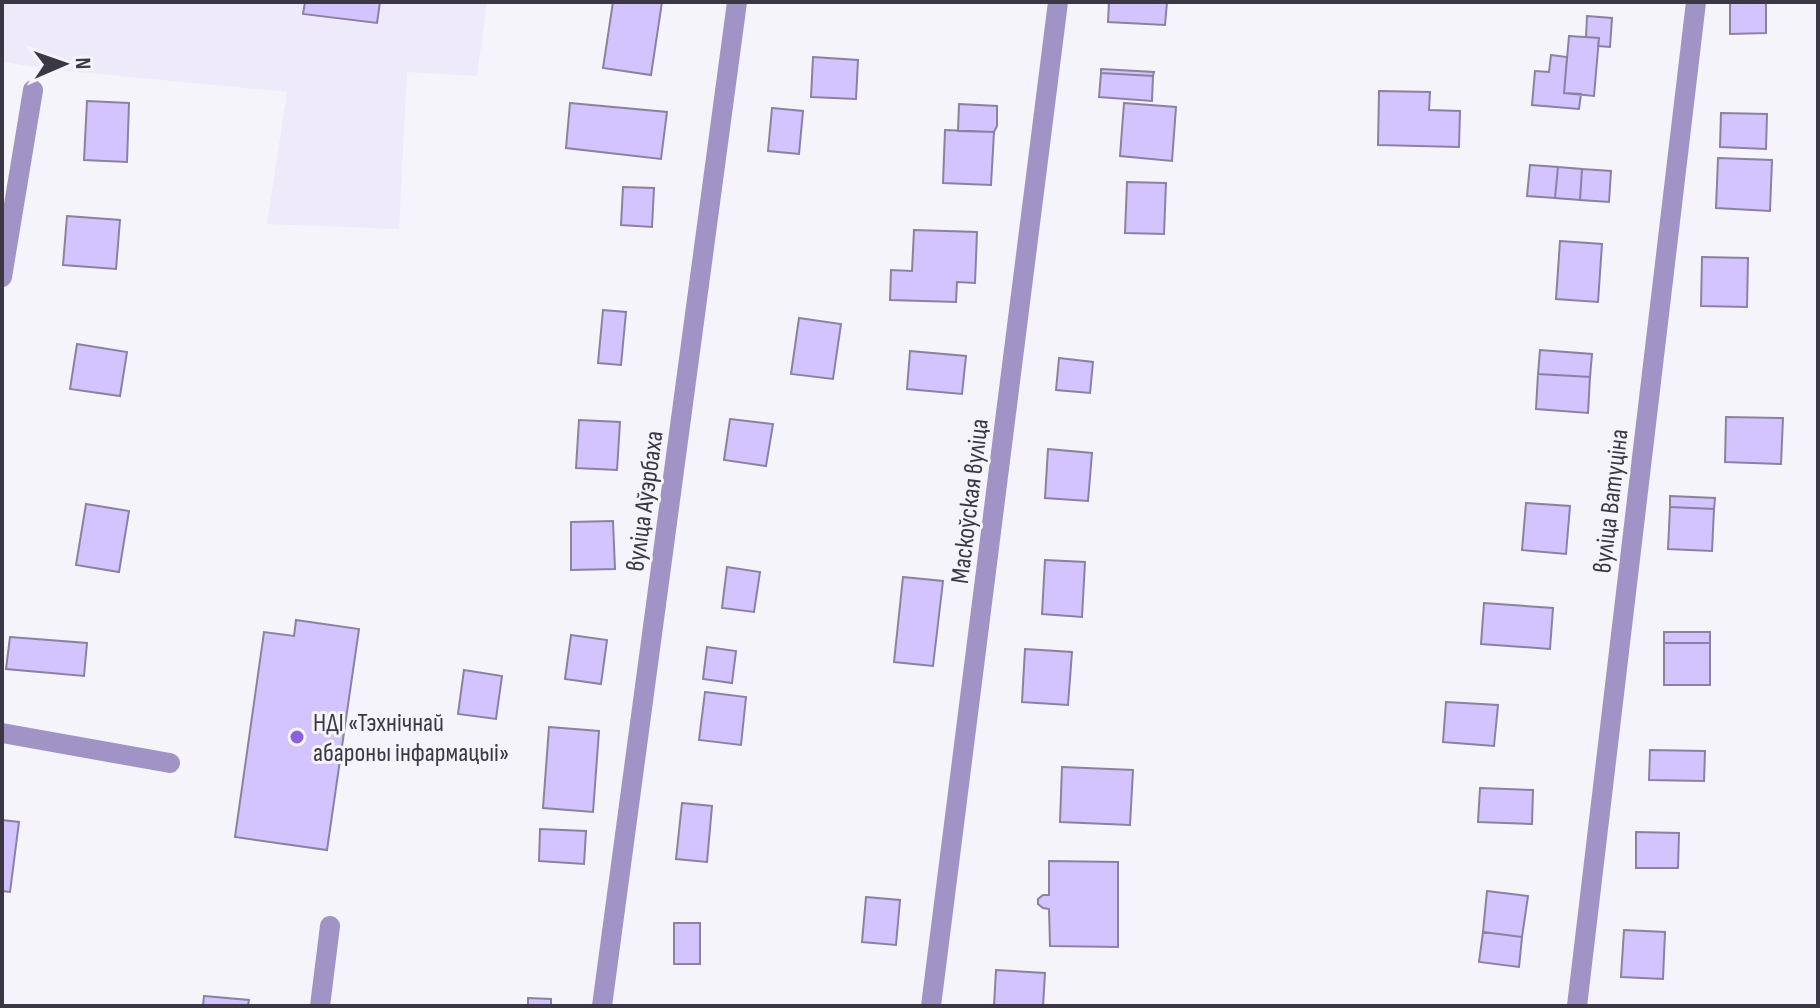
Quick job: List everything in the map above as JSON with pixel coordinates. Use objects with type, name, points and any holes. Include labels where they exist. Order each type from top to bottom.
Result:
[{"type":"street","name":"вуліца Аўэрбаха","points":[[602,1006],[737,2]]},
{"type":"street","name":"Маскоўская вуліца","points":[[931,1006],[1058,2]]},
{"type":"street","name":"вуліца Ватуціна","points":[[1577,1006],[1696,2]]},
{"type":"street","points":[[2,277],[33,90]]},
{"type":"street","points":[[2,733],[170,763]]},
{"type":"street","points":[[320,1006],[330,926]]},
{"type":"shaded area","points":[[2,2],[487,2],[477,76],[407,72],[399,229],[267,224],[287,92],[2,62]]},
{"type":"building","points":[[305,2],[380,2],[377,23],[303,14]]},
{"type":"building","points":[[613,2],[662,2],[651,75],[603,68]]},
{"type":"building","points":[[1109,2],[1167,2],[1165,25],[1108,22]]},
{"type":"building","points":[[1730,2],[1766,2],[1766,33],[1730,34]]},
{"type":"building","points":[[1587,16],[1612,18],[1610,47],[1598,46],[1599,38],[1586,37]]},
{"type":"building","points":[[1569,36],[1599,38],[1594,96],[1564,93]]},
{"type":"building","points":[[1551,55],[1567,57],[1564,93],[1581,94],[1579,109],[1532,105],[1535,71],[1549,72]]},
{"type":"building","points":[[813,57],[858,60],[856,99],[811,97]]},
{"type":"building","points":[[1101,69],[1154,72],[1153,76],[1101,73]]},
{"type":"building","points":[[1101,73],[1153,76],[1152,101],[1099,97]]},
{"type":"building","points":[[1379,91],[1430,92],[1429,110],[1460,111],[1459,147],[1378,145]]},
{"type":"building","points":[[87,101],[129,103],[127,162],[84,160]]},
{"type":"building","points":[[570,103],[667,112],[661,159],[566,148]]},
{"type":"building","points":[[1124,103],[1176,107],[1172,161],[1120,156]]},
{"type":"building","points":[[959,104],[997,106],[994,132],[958,131]]},
{"type":"building","points":[[772,108],[803,111],[799,154],[768,151]]},
{"type":"building","points":[[1721,113],[1767,114],[1766,149],[1720,147]]},
{"type":"building","points":[[945,130],[994,132],[991,185],[943,183]]},
{"type":"building","points":[[1718,158],[1772,160],[1770,211],[1716,208]]},
{"type":"building","points":[[1530,165],[1558,167],[1555,198],[1527,196]]},
{"type":"building","points":[[1558,167],[1582,169],[1580,200],[1555,198]]},
{"type":"building","points":[[1582,169],[1611,171],[1609,202],[1580,200]]},
{"type":"building","points":[[1127,182],[1166,183],[1164,234],[1125,233]]},
{"type":"building","points":[[623,187],[654,188],[652,227],[621,225]]},
{"type":"building","points":[[67,216],[120,220],[116,269],[63,265]]},
{"type":"building","points":[[914,230],[977,232],[975,283],[957,282],[956,302],[890,300],[891,270],[912,271]]},
{"type":"building","points":[[1560,241],[1602,244],[1598,302],[1556,299]]},
{"type":"building","points":[[1702,257],[1748,258],[1747,307],[1701,306]]},
{"type":"building","points":[[603,310],[626,312],[621,365],[598,363]]},
{"type":"building","points":[[799,318],[841,324],[833,379],[791,374]]},
{"type":"building","points":[[77,344],[127,352],[120,396],[70,389]]},
{"type":"building","points":[[1540,350],[1592,354],[1590,377],[1538,374]]},
{"type":"building","points":[[910,351],[966,356],[962,394],[907,389]]},
{"type":"building","points":[[1059,358],[1093,362],[1090,393],[1056,390]]},
{"type":"building","points":[[1538,374],[1590,377],[1588,413],[1536,409]]},
{"type":"building","points":[[1726,417],[1783,418],[1781,464],[1725,462]]},
{"type":"building","points":[[730,419],[773,424],[766,466],[724,460]]},
{"type":"building","points":[[579,420],[620,422],[617,470],[576,468]]},
{"type":"building","points":[[1048,449],[1092,453],[1088,501],[1045,498]]},
{"type":"building","points":[[1670,496],[1715,498],[1714,509],[1670,507]]},
{"type":"building","points":[[1526,503],[1570,506],[1566,554],[1522,550]]},
{"type":"building","points":[[86,504],[129,511],[119,572],[76,565]]},
{"type":"building","points":[[1670,507],[1714,509],[1712,551],[1668,549]]},
{"type":"building","points":[[613,521],[615,569],[571,570],[571,522]]},
{"type":"building","points":[[1045,560],[1085,562],[1082,617],[1042,614]]},
{"type":"building","points":[[727,567],[760,572],[754,612],[722,608]]},
{"type":"building","points":[[903,577],[943,581],[933,666],[894,662]]},
{"type":"building","points":[[1484,603],[1553,608],[1550,649],[1481,644]]},
{"type":"building","name":"НДІ «Тэхнічнай абароны інфармацыі»","points":[[296,620],[359,629],[327,850],[235,837],[264,632],[294,636]]},
{"type":"building","points":[[1664,632],[1710,632],[1710,643],[1664,643]]},
{"type":"building","points":[[571,635],[607,640],[601,684],[565,679]]},
{"type":"building","points":[[10,637],[87,643],[84,676],[6,669]]},
{"type":"building","points":[[1664,643],[1710,643],[1710,685],[1664,685]]},
{"type":"building","points":[[707,647],[736,651],[732,683],[703,679]]},
{"type":"building","points":[[1025,649],[1072,652],[1068,705],[1022,702]]},
{"type":"building","points":[[464,670],[502,676],[496,719],[458,714]]},
{"type":"building","points":[[705,692],[746,697],[741,745],[699,740]]},
{"type":"building","points":[[1446,702],[1498,705],[1494,746],[1443,742]]},
{"type":"building","points":[[549,727],[599,731],[593,812],[543,808]]},
{"type":"building","points":[[1650,750],[1705,751],[1704,781],[1649,780]]},
{"type":"building","points":[[1062,767],[1133,770],[1130,825],[1060,822]]},
{"type":"building","points":[[1480,788],[1533,790],[1532,824],[1478,822]]},
{"type":"building","points":[[682,803],[712,806],[707,862],[676,859]]},
{"type":"building","points":[[2,820],[19,822],[10,892],[2,891]]},
{"type":"building","points":[[540,829],[586,831],[584,864],[539,861]]},
{"type":"building","points":[[1636,832],[1679,833],[1678,868],[1636,868]]},
{"type":"building","points":[[1049,861],[1118,862],[1118,947],[1050,946],[1049,909],[1038,904],[1038,899],[1049,895]]},
{"type":"building","points":[[1487,891],[1528,896],[1522,937],[1483,932]]},
{"type":"building","points":[[866,897],[900,900],[896,945],[862,942]]},
{"type":"building","points":[[674,923],[700,923],[700,964],[674,964]]},
{"type":"building","points":[[1624,930],[1665,932],[1663,979],[1621,977]]},
{"type":"building","points":[[1483,932],[1522,937],[1519,967],[1479,962]]},
{"type":"building","points":[[996,970],[1045,973],[1043,1006],[994,1006]]},
{"type":"building","points":[[204,996],[249,1000],[248,1006],[203,1006]]},
{"type":"building","points":[[528,998],[551,999],[551,1006],[528,1006]]},
{"type":"place","name":"НДІ «Тэхнічнай абароны інфармацыі»","points":[[297,737]]}]
